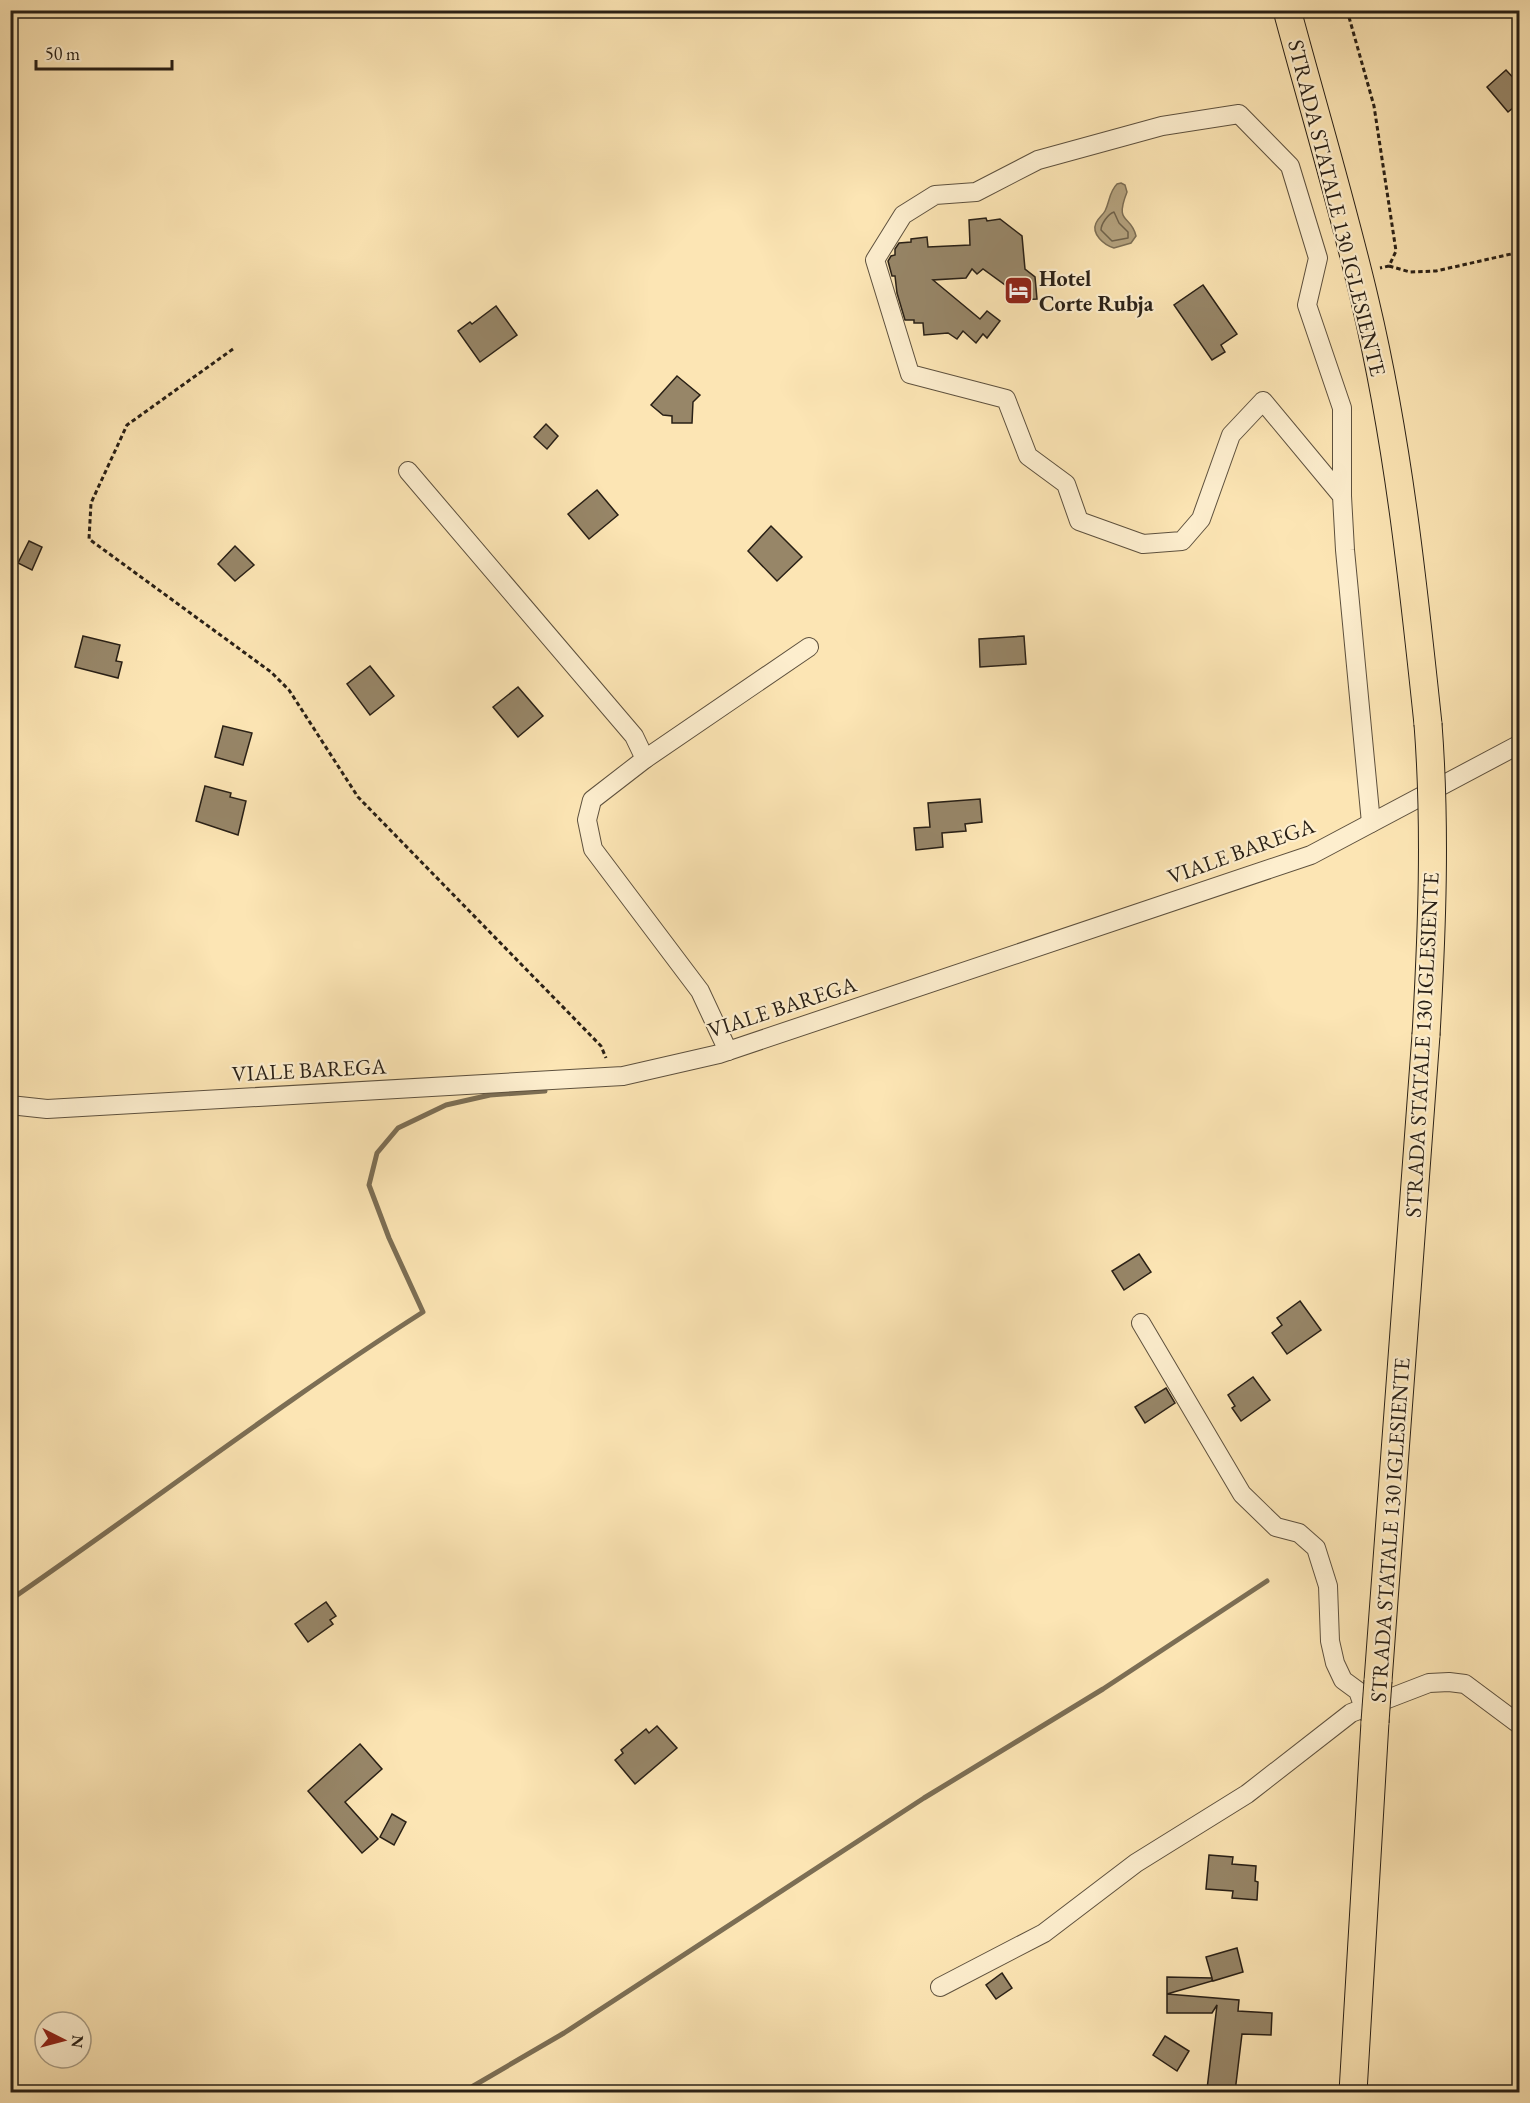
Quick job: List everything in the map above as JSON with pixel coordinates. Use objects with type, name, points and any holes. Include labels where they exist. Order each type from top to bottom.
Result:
[{"type":"highway","name":"STRADA STATALE 130 IGLESIENTE","points":[[1287,10],[1365,301],[1393,441],[1412,572],[1432,775],[1432,924],[1426,1035],[1378,1681],[1370,1715],[1353,2092]]},
{"type":"street","points":[[1342,496],[1263,401],[1231,435],[1201,519],[1182,541],[1143,544],[1079,521],[1066,484],[1028,456],[1006,399],[910,374],[874,260],[903,215],[935,195],[976,192],[1038,160],[1162,126],[1239,114],[1290,166],[1318,258],[1307,305],[1342,408],[1342,496],[1345,550],[1371,824]]},
{"type":"street","points":[[408,471],[634,736],[645,759]]},
{"type":"street","points":[[728,1051],[700,991],[593,849],[587,820],[592,800],[645,759],[809,647]]},
{"type":"street","name":"VIALE BAREGA","points":[[10,1105],[47,1109],[614,1076],[728,1051],[1311,855],[1520,744]]},
{"type":"street","points":[[1141,1323],[1242,1494],[1276,1527],[1299,1533],[1316,1548],[1328,1586],[1330,1641],[1335,1663],[1343,1680],[1358,1691],[1370,1715]]},
{"type":"street","points":[[940,1987],[1044,1933],[1136,1863],[1247,1794],[1351,1713],[1370,1715],[1429,1683],[1449,1682],[1465,1684],[1520,1725]]},
{"type":"path","points":[[1347,10],[1374,106],[1396,251],[1389,266]]},
{"type":"path","points":[[1358,275],[1389,266],[1410,272],[1436,271],[1520,252]]},
{"type":"path","points":[[233,349],[127,425],[91,503],[89,539],[271,672],[289,690],[358,797],[601,1046],[614,1076]]},
{"type":"water","points":[[1121,183],[1125,185],[1127,192],[1123,202],[1123,215],[1131,224],[1136,236],[1131,243],[1114,248],[1099,239],[1095,227],[1105,211],[1112,190]]},
{"type":"building","points":[[1506,70],[1520,85],[1520,102],[1508,112],[1487,87]]},
{"type":"building","points":[[986,218],[987,221],[1000,219],[1022,236],[1025,269],[1035,277],[1037,299],[1017,300],[1016,293],[983,269],[977,274],[972,269],[966,278],[933,280],[980,319],[987,311],[1000,321],[987,338],[983,334],[976,343],[963,331],[957,339],[948,333],[924,335],[923,323],[905,320],[897,293],[895,276],[892,276],[888,261],[891,256],[895,255],[895,249],[899,243],[911,242],[911,239],[927,237],[928,247],[970,245],[969,220]]},
{"type":"building","points":[[1203,285],[1237,334],[1221,345],[1225,352],[1212,360],[1174,305]]},
{"type":"building","points":[[496,306],[517,335],[480,362],[458,331],[470,322],[472,324]]},
{"type":"building","points":[[677,376],[700,395],[693,402],[692,423],[672,423],[672,416],[663,415],[651,405]]},
{"type":"building","points":[[546,424],[558,436],[547,449],[534,437]]},
{"type":"building","points":[[597,490],[618,515],[589,539],[568,514]]},
{"type":"building","points":[[771,526],[802,557],[777,581],[748,551]]},
{"type":"building","points":[[29,541],[42,547],[32,570],[18,563]]},
{"type":"building","points":[[235,546],[254,565],[235,581],[218,564]]},
{"type":"building","points":[[83,636],[120,645],[116,661],[122,662],[118,678],[75,667]]},
{"type":"building","points":[[1024,636],[1026,664],[980,667],[979,639]]},
{"type":"building","points":[[370,666],[394,696],[370,715],[347,684]]},
{"type":"building","points":[[518,687],[543,716],[518,737],[493,707]]},
{"type":"building","points":[[223,726],[252,733],[243,765],[215,757]]},
{"type":"building","points":[[205,786],[231,793],[230,797],[246,801],[238,835],[196,821]]},
{"type":"building","points":[[980,799],[982,822],[965,824],[966,831],[942,833],[943,847],[916,850],[914,828],[930,827],[928,803]]},
{"type":"building","points":[[1139,1254],[1151,1272],[1124,1290],[1112,1271]]},
{"type":"building","points":[[1300,1301],[1321,1330],[1287,1354],[1272,1333],[1282,1325],[1277,1318]]},
{"type":"building","points":[[1253,1377],[1270,1400],[1241,1421],[1232,1408],[1235,1406],[1228,1395]]},
{"type":"building","points":[[1166,1388],[1175,1403],[1145,1423],[1135,1407]]},
{"type":"building","points":[[326,1602],[336,1616],[330,1620],[333,1624],[308,1642],[295,1624]]},
{"type":"building","points":[[657,1726],[677,1748],[635,1784],[615,1760],[623,1753],[621,1750],[646,1729],[649,1733]]},
{"type":"building","points":[[360,1744],[382,1769],[345,1802],[378,1839],[362,1853],[308,1791]]},
{"type":"building","points":[[392,1814],[406,1822],[394,1845],[380,1837]]},
{"type":"building","points":[[1209,1855],[1233,1857],[1232,1864],[1256,1866],[1257,1900],[1232,1898],[1233,1891],[1206,1889]]},
{"type":"building","points":[[1237,1948],[1243,1972],[1213,1981],[1212,1979],[1212,1981],[1167,1994],[1167,1977],[1212,1978],[1206,1957]]},
{"type":"building","points":[[1002,1973],[1012,1988],[996,1999],[986,1985]]},
{"type":"building","points":[[1167,1994],[1239,2000],[1238,2011],[1272,2013],[1271,2035],[1242,2034],[1235,2092],[1207,2089],[1217,2005],[1212,2013],[1167,2013]]},
{"type":"building","points":[[1165,2036],[1189,2051],[1177,2071],[1153,2055]]},
{"type":"waterway","points":[[10,1600],[318,1382],[423,1312],[389,1238],[369,1185],[377,1153],[398,1128],[446,1105],[490,1095],[545,1091]]},
{"type":"waterway","points":[[463,2092],[564,2033],[924,1798],[1103,1689],[1267,1581]]},
{"type":"place","name":"Hotel Corte Rubja","points":[[1018,291]]}]
